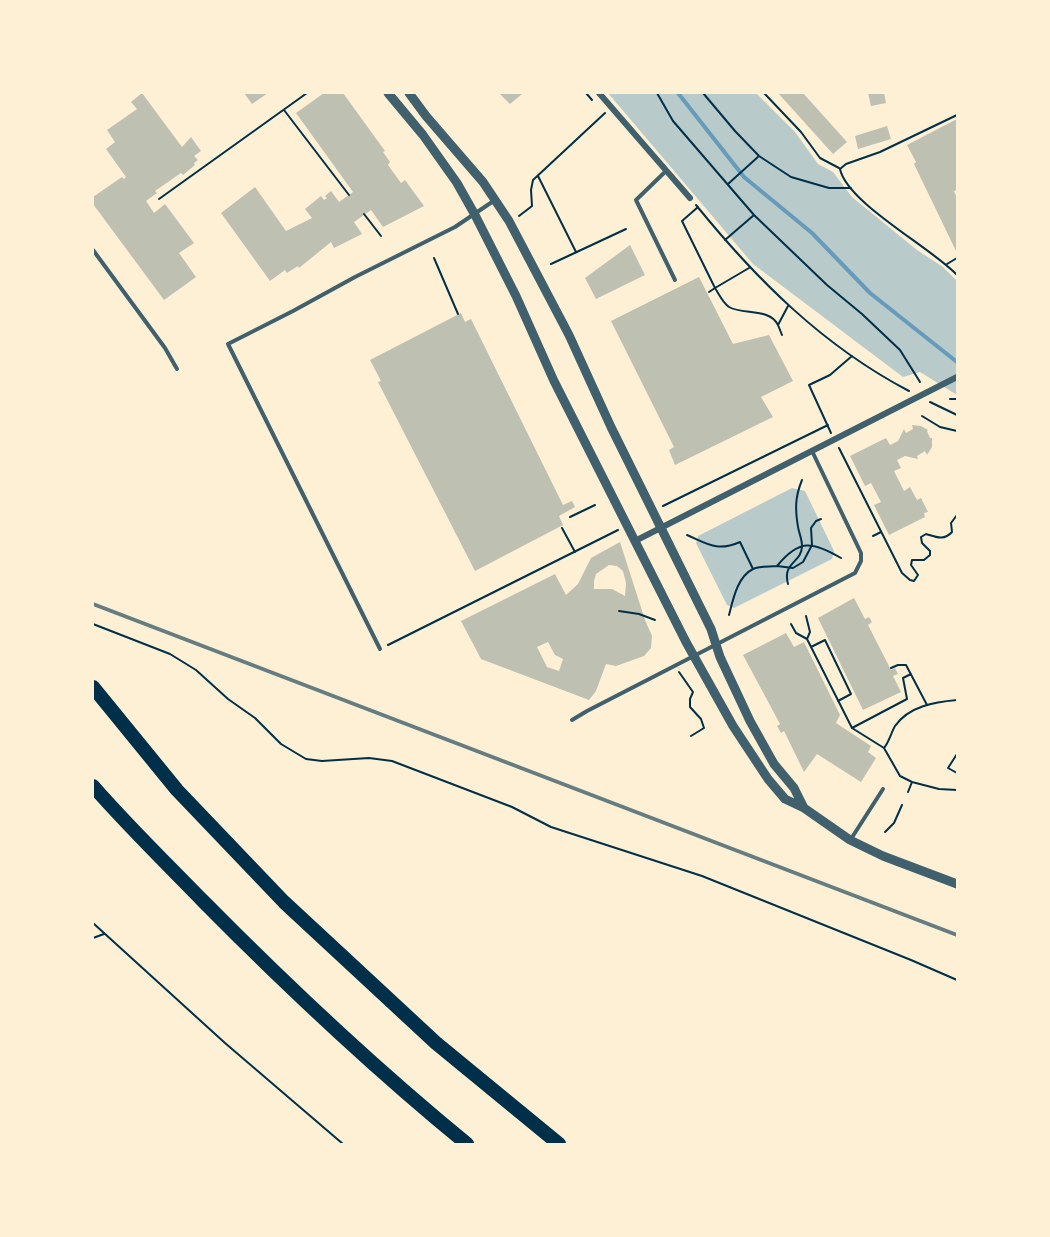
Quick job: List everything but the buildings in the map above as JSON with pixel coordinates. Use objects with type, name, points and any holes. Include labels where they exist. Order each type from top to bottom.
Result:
[{"type":"highway","points":[[93,687],[177,790],[284,902],[436,1042],[560,1144]]},
{"type":"highway","points":[[93,786],[136,833],[306,1003],[396,1085],[467,1144]]},
{"type":"street","points":[[388,93],[423,135],[457,183],[475,215],[516,296],[554,381],[693,656],[733,726],[768,779],[785,799],[804,808],[850,840],[883,856],[957,884]]},
{"type":"street","points":[[409,93],[483,182],[509,221],[568,334],[611,427],[711,629],[720,657],[750,721],[774,764],[794,788],[804,808]]},
{"type":"street","points":[[599,93],[690,198]]},
{"type":"street","points":[[635,541],[957,377]]},
{"type":"lane","points":[[666,171],[636,200],[675,280]]},
{"type":"lane","points":[[380,649],[228,344],[475,215],[496,200]]},
{"type":"lane","points":[[93,250],[165,348],[177,369]]},
{"type":"lane","points":[[572,720],[848,578],[859,567],[861,554],[859,546],[811,451]]},
{"type":"lane","points":[[850,840],[883,789]]},
{"type":"path","points":[[159,199],[307,93]]},
{"type":"path","points":[[657,93],[673,121],[754,215],[827,285],[900,350],[920,382]]},
{"type":"path","points":[[704,93],[759,156],[791,177],[829,188],[851,188]]},
{"type":"path","points":[[764,93],[801,132],[820,158],[840,169],[851,188],[898,230],[947,264],[957,275]]},
{"type":"path","points":[[509,221],[525,213],[532,206],[531,185],[538,176],[611,107]]},
{"type":"path","points":[[284,110],[349,195]]},
{"type":"path","points":[[840,169],[846,164],[880,152],[957,115]]},
{"type":"path","points":[[728,185],[759,156]]},
{"type":"path","points":[[538,176],[576,252]]},
{"type":"path","points":[[690,198],[749,268],[788,306],[852,356],[957,415]]},
{"type":"path","points":[[698,207],[682,221],[715,288],[728,306],[775,320],[782,335]]},
{"type":"path","points":[[364,214],[381,236]]},
{"type":"path","points":[[725,240],[754,215]]},
{"type":"path","points":[[551,264],[626,229]]},
{"type":"path","points":[[434,258],[458,314]]},
{"type":"path","points":[[947,264],[957,258]]},
{"type":"path","points":[[709,292],[749,268]]},
{"type":"path","points":[[778,325],[788,306]]},
{"type":"path","points":[[831,433],[809,385],[830,375],[852,356]]},
{"type":"path","points":[[950,399],[957,399]]},
{"type":"path","points":[[922,416],[940,427],[957,431]]},
{"type":"path","points":[[662,507],[828,425]]},
{"type":"path","points":[[839,447],[902,573],[910,580],[914,581],[918,575],[911,566],[912,560],[924,560],[930,555],[921,537],[926,534],[940,539],[944,538],[952,532],[951,523],[957,515]]},
{"type":"path","points":[[788,584],[786,577],[788,568],[797,558],[802,545],[795,501],[802,480]]},
{"type":"path","points":[[570,517],[595,505]]},
{"type":"path","points":[[729,615],[735,593],[743,577],[753,569],[777,566],[794,568],[803,562],[812,545],[811,528],[816,521],[821,519]]},
{"type":"path","points":[[562,528],[575,552]]},
{"type":"path","points":[[380,649],[618,530]]},
{"type":"path","points":[[873,536],[881,532]]},
{"type":"path","points":[[687,535],[710,546],[727,548],[740,542],[753,569]]},
{"type":"path","points":[[777,566],[793,549],[802,545],[823,548],[841,558]]},
{"type":"path","points":[[619,611],[639,614],[656,620]]},
{"type":"path","points":[[806,616],[810,632],[807,639]]},
{"type":"path","points":[[93,624],[170,654],[196,669],[228,699],[255,718],[281,744],[306,759],[322,761],[369,758],[392,761],[512,807],[551,827],[702,876],[957,980]]},
{"type":"path","points":[[791,624],[796,633],[807,639],[812,647],[852,728],[884,748],[900,776],[912,782],[939,789],[957,790]]},
{"type":"path","points":[[812,647],[825,640],[846,683],[851,694],[838,701]]},
{"type":"path","points":[[891,668],[903,664],[908,667],[927,705]]},
{"type":"path","points":[[679,672],[693,692],[690,707],[701,719],[704,728],[691,736]]},
{"type":"path","points":[[852,728],[907,699],[903,678],[911,674]]},
{"type":"path","points":[[884,748],[900,720],[913,711],[927,705],[957,700]]},
{"type":"path","points":[[957,754],[948,768],[957,772]]},
{"type":"path","points":[[908,792],[912,782]]},
{"type":"path","points":[[885,832],[894,823],[902,805]]},
{"type":"path","points":[[93,923],[225,1043],[343,1144]]},
{"type":"path","points":[[93,938],[104,934]]},
{"type":"shaded area","points":[[608,93],[756,93],[795,132],[818,164],[833,172],[852,197],[917,250],[943,267],[956,280],[957,395],[920,372],[903,377],[753,264]]},
{"type":"shaded area","points":[[792,488],[805,491],[834,551],[832,559],[734,608],[727,605],[696,543],[698,536]]},
{"type":"waterway","points":[[678,93],[744,177],[812,233],[870,293],[957,362]]},
{"type":"railway","points":[[93,604],[957,935]]}]
